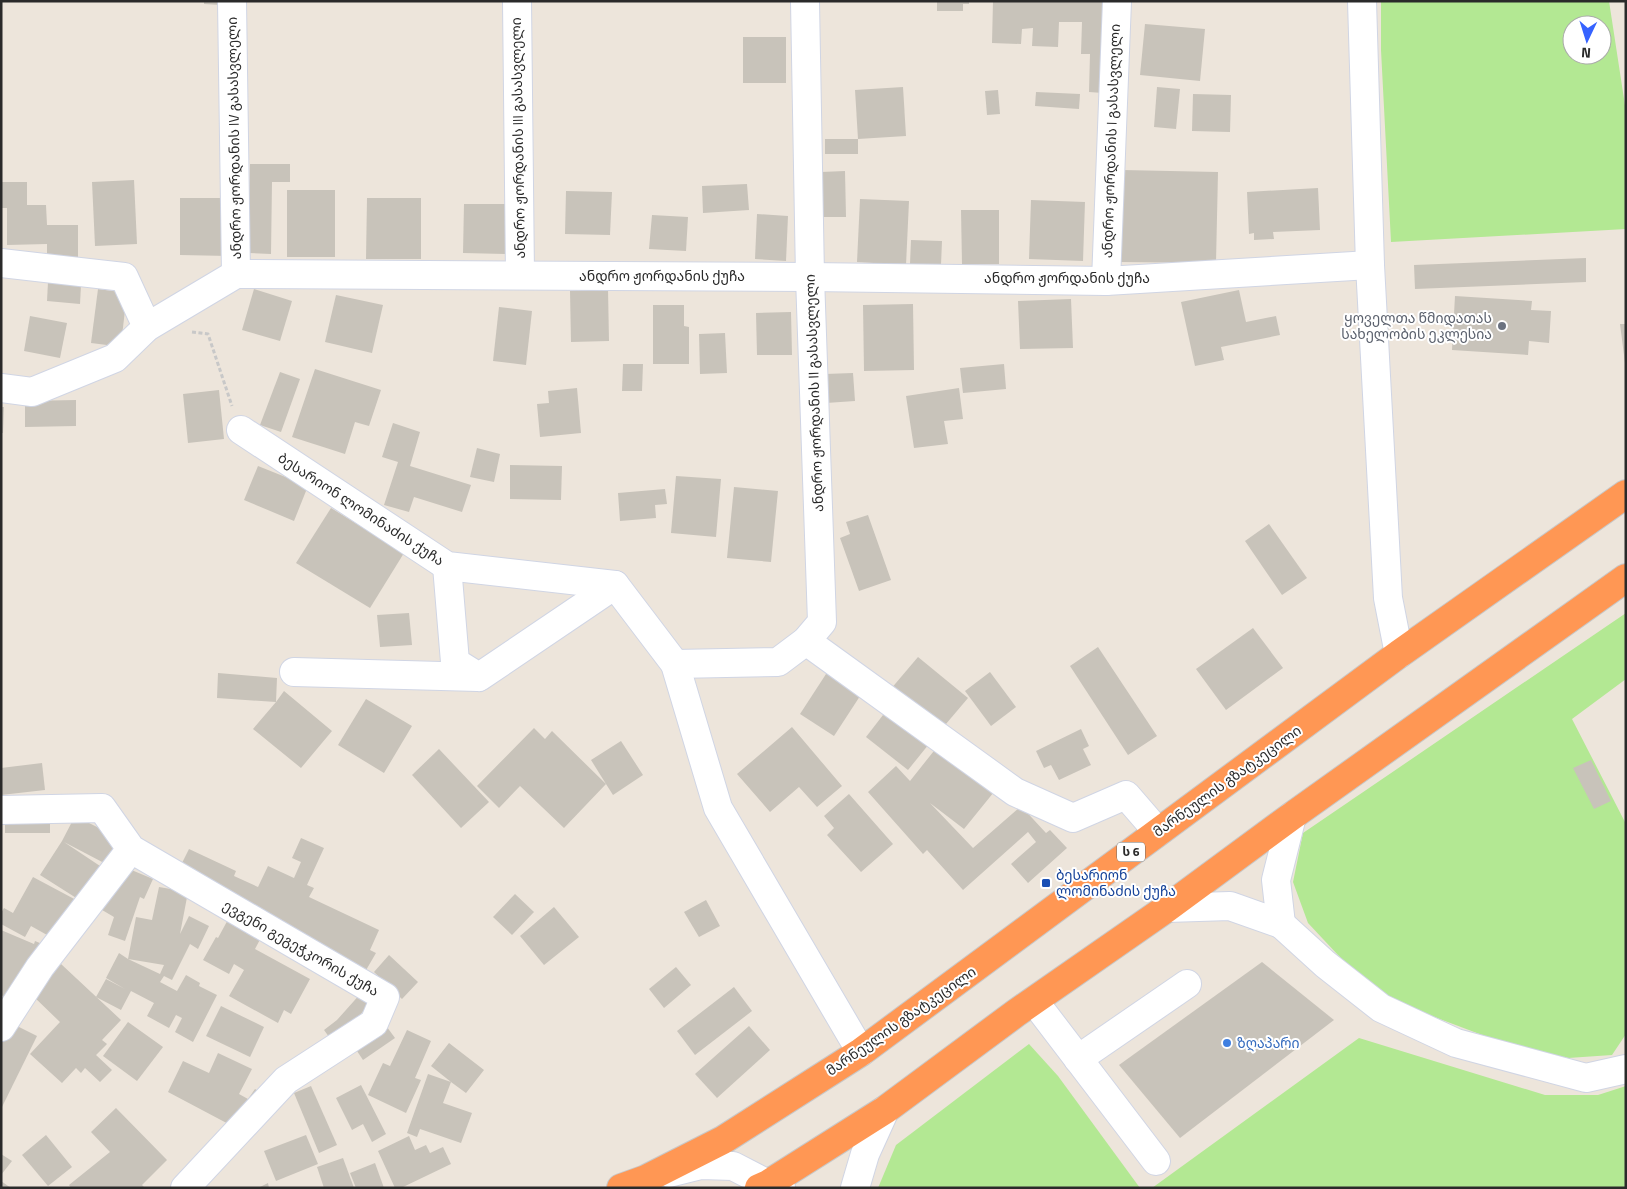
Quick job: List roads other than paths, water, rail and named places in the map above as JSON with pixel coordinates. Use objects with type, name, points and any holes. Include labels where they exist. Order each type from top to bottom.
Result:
[{"type":"highway","name":"მარნეულის გზატკეცილი","points":[[634,1183],[723,1140],[861,1052],[1399,654],[1626,494]]},
{"type":"highway","points":[[769,1186],[885,1110],[1034,1000],[1167,908],[1292,816],[1626,578]]},
{"type":"street","name":"ანდრო ჟორდანის IV გასასვლელი","points":[[232,1],[236,274]]},
{"type":"street","name":"ანდრო ჟორდანის III გასასვლელი","points":[[517,1],[520,275]]},
{"type":"street","name":"ანდრო ჟორდანის II გასასვლელი","points":[[675,664],[778,662],[806,641],[822,622],[810,277],[805,1]]},
{"type":"street","name":"ანდრო ჟორდანის I გასასვლელი","points":[[1106,281],[1117,1]]},
{"type":"street","points":[[1362,1],[1370,265],[1388,598],[1399,654]]},
{"type":"street","points":[[1,263],[124,277],[147,327]]},
{"type":"street","name":"ანდრო ჟორდანის ქუჩა","points":[[236,274],[810,277],[1106,281],[1370,265]]},
{"type":"street","points":[[1,388],[32,392],[107,362],[115,358],[147,327],[236,274]]},
{"type":"street","name":"ბესარიონ ლომინაძის ქუჩა","points":[[241,430],[447,566],[615,585]]},
{"type":"street","points":[[447,566],[455,662],[479,677]]},
{"type":"street","points":[[294,672],[479,677],[615,585],[675,664],[718,808],[861,1052]]},
{"type":"street","points":[[806,641],[1015,792],[1073,818],[1126,795],[1158,832]]},
{"type":"street","name":"ევგენი გეგეჭკორის ქუჩა","points":[[1,810],[102,808],[130,848],[385,997],[374,1023],[286,1080],[184,1188]]},
{"type":"street","points":[[1280,924],[1276,880],[1292,816]]},
{"type":"street","points":[[1,1027],[40,967],[130,848]]},
{"type":"street","points":[[1167,908],[1230,906],[1280,924],[1326,964],[1382,1008],[1456,1043],[1586,1078],[1625,1068]]},
{"type":"street","points":[[1078,1059],[1187,984]]},
{"type":"street","points":[[1034,1000],[1156,1161]]},
{"type":"street","points":[[855,1188],[865,1154],[885,1110]]},
{"type":"street","points":[[634,1183],[701,1165],[733,1166],[769,1186]]},
{"type":"place","name":"ყოველთა წმიდათას სახელობის ეკლესია","points":[[1502,326]]},
{"type":"place","name":"ბესარიონ ლომინაძის ქუჩა","points":[[1046,883]]},
{"type":"place","name":"ზღაპარი","points":[[1227,1043]]}]
